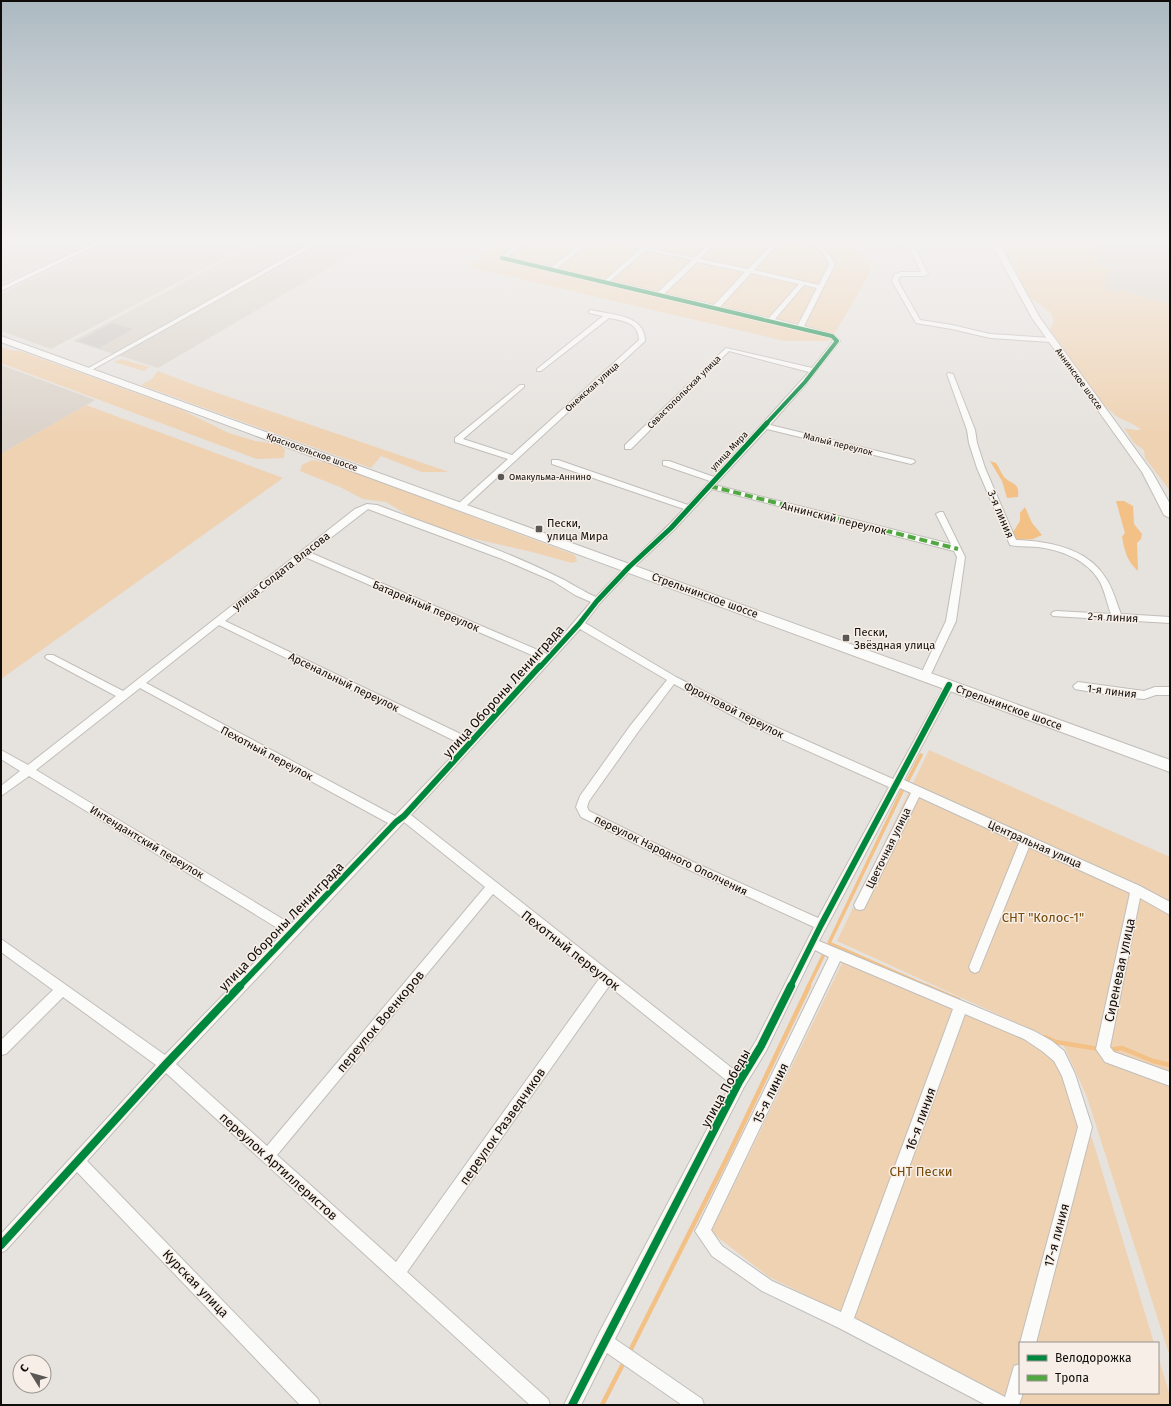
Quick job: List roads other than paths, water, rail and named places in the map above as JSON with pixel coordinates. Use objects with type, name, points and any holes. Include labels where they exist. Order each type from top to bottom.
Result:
[{"type":"main road","name":"Аннинское шоссе","points":[[1029,305],[1051,340],[1147,472],[1170,515]]},
{"type":"main road","name":"Красносельское шоссе","points":[[1,339],[626,566]]},
{"type":"main road","name":"Стрельнинское шоссе","points":[[626,566],[1170,766]]},
{"type":"street","points":[[88,370],[205,305]]},
{"type":"street","points":[[700,305],[800,327],[811,305]]},
{"type":"street","points":[[715,308],[718,305]]},
{"type":"street","points":[[770,320],[784,305]]},
{"type":"street","points":[[908,305],[918,322],[952,327],[990,336],[1051,340]]},
{"type":"street","name":"Онежская улица","points":[[461,506],[642,341],[642,334],[638,325],[591,312]]},
{"type":"street","points":[[539,370],[607,316]]},
{"type":"street","name":"улица Мира","points":[[597,601],[626,566],[671,528],[690,508],[814,371],[837,342],[832,336],[800,327]]},
{"type":"street","name":"Севастопольская улица","points":[[628,447],[728,349],[814,371]]},
{"type":"street","name":"3-я линия","points":[[950,374],[971,430],[973,443],[982,468],[1013,543],[1043,545],[1061,549],[1092,566],[1102,578],[1117,617]]},
{"type":"street","points":[[514,458],[458,440],[522,386]]},
{"type":"street","name":"Малый переулок","points":[[765,426],[911,462]]},
{"type":"street","points":[[555,462],[690,508]]},
{"type":"street","name":"Аннинский переулок","points":[[666,463],[712,483],[958,549]]},
{"type":"street","name":"улица Солдата Власова","points":[[1,792],[304,553],[358,511],[367,506],[374,507],[506,557],[556,579],[578,593],[597,601]]},
{"type":"street","points":[[925,676],[951,621],[961,557],[940,514]]},
{"type":"street","name":"Батарейный переулок","points":[[304,553],[548,658]]},
{"type":"street","name":"улица Обороны Ленинграда","points":[[1,1245],[166,1064],[471,744],[579,624],[597,601]]},
{"type":"street","name":"2-я линия","points":[[1056,614],[1170,620]]},
{"type":"street","name":"Арсенальный переулок","points":[[218,621],[471,744]]},
{"type":"street","name":"Фронтовой переулок","points":[[579,624],[673,679],[756,723],[896,784]]},
{"type":"street","points":[[50,657],[123,695]]},
{"type":"street","name":"переулок Народного Ополчения","points":[[673,679],[584,799],[581,807],[585,814],[687,864],[820,925]]},
{"type":"street","name":"Пехотный переулок","points":[[138,683],[400,819],[492,887],[739,1082]]},
{"type":"street","name":"улица Победы","points":[[572,1405],[739,1082],[761,1046],[820,925],[949,685]]},
{"type":"street","name":"1-я линия","points":[[1078,686],[1144,695],[1155,691],[1170,691]]},
{"type":"street","name":"Интендантский переулок","points":[[1,754],[293,931]]},
{"type":"street","name":"Центральная улица","points":[[896,784],[917,791],[1151,896],[1167,906],[1170,910]]},
{"type":"street","name":"Цветочная улица","points":[[860,905],[917,791]]},
{"type":"street","points":[[975,967],[1026,840]]},
{"type":"street","name":"переулок Военкоров","points":[[268,1155],[492,887]]},
{"type":"street","name":"Сиреневая улица","points":[[1136,890],[1103,1049],[1110,1057],[1170,1079]]},
{"type":"street","points":[[811,943],[962,1006]]},
{"type":"street","name":"переулок Артиллеристов","points":[[1,945],[166,1064],[542,1405]]},
{"type":"street","name":"15-я линия","points":[[838,954],[703,1231],[717,1251],[767,1286],[845,1322]]},
{"type":"street","name":"переулок Разведчиков","points":[[397,1274],[607,978]]},
{"type":"street","points":[[1,1049],[62,990]]},
{"type":"street","name":"17-я линия","points":[[962,1006],[1029,1035],[1047,1046],[1059,1056],[1068,1074],[1085,1127],[1028,1342]]},
{"type":"street","name":"16-я линия","points":[[845,1322],[962,1006]]},
{"type":"street","name":"Курская улица","points":[[78,1162],[312,1405]]},
{"type":"street","points":[[845,1322],[1002,1405]]},
{"type":"street","points":[[604,1341],[696,1405]]},
{"type":"street","points":[[1011,1405],[1019,1376]]},
{"type":"waterway","points":[[907,782],[921,755]]},
{"type":"waterway","points":[[903,789],[829,943],[929,987]]},
{"type":"waterway","points":[[808,987],[824,954]]},
{"type":"waterway","points":[[631,1349],[727,1158],[809,986]]},
{"type":"waterway","points":[[926,986],[959,1000]]},
{"type":"waterway","points":[[1045,1037],[1056,1042],[1099,1049]]},
{"type":"waterway","points":[[1109,1050],[1122,1048],[1153,1061],[1170,1065]]},
{"type":"waterway","points":[[602,1405],[622,1366]]},
{"type":"place","name":"Омакульма-Аннино","points":[[501,477]]},
{"type":"place","name":"Пески, улица Мира","points":[[539,529]]},
{"type":"place","name":"Пески, Звёздная улица","points":[[846,638]]},
{"type":"park label","name":"СНТ \"Колос-1\"","points":[[1043,917]]},
{"type":"park label","name":"СНТ Пески","points":[[921,1171]]}]
